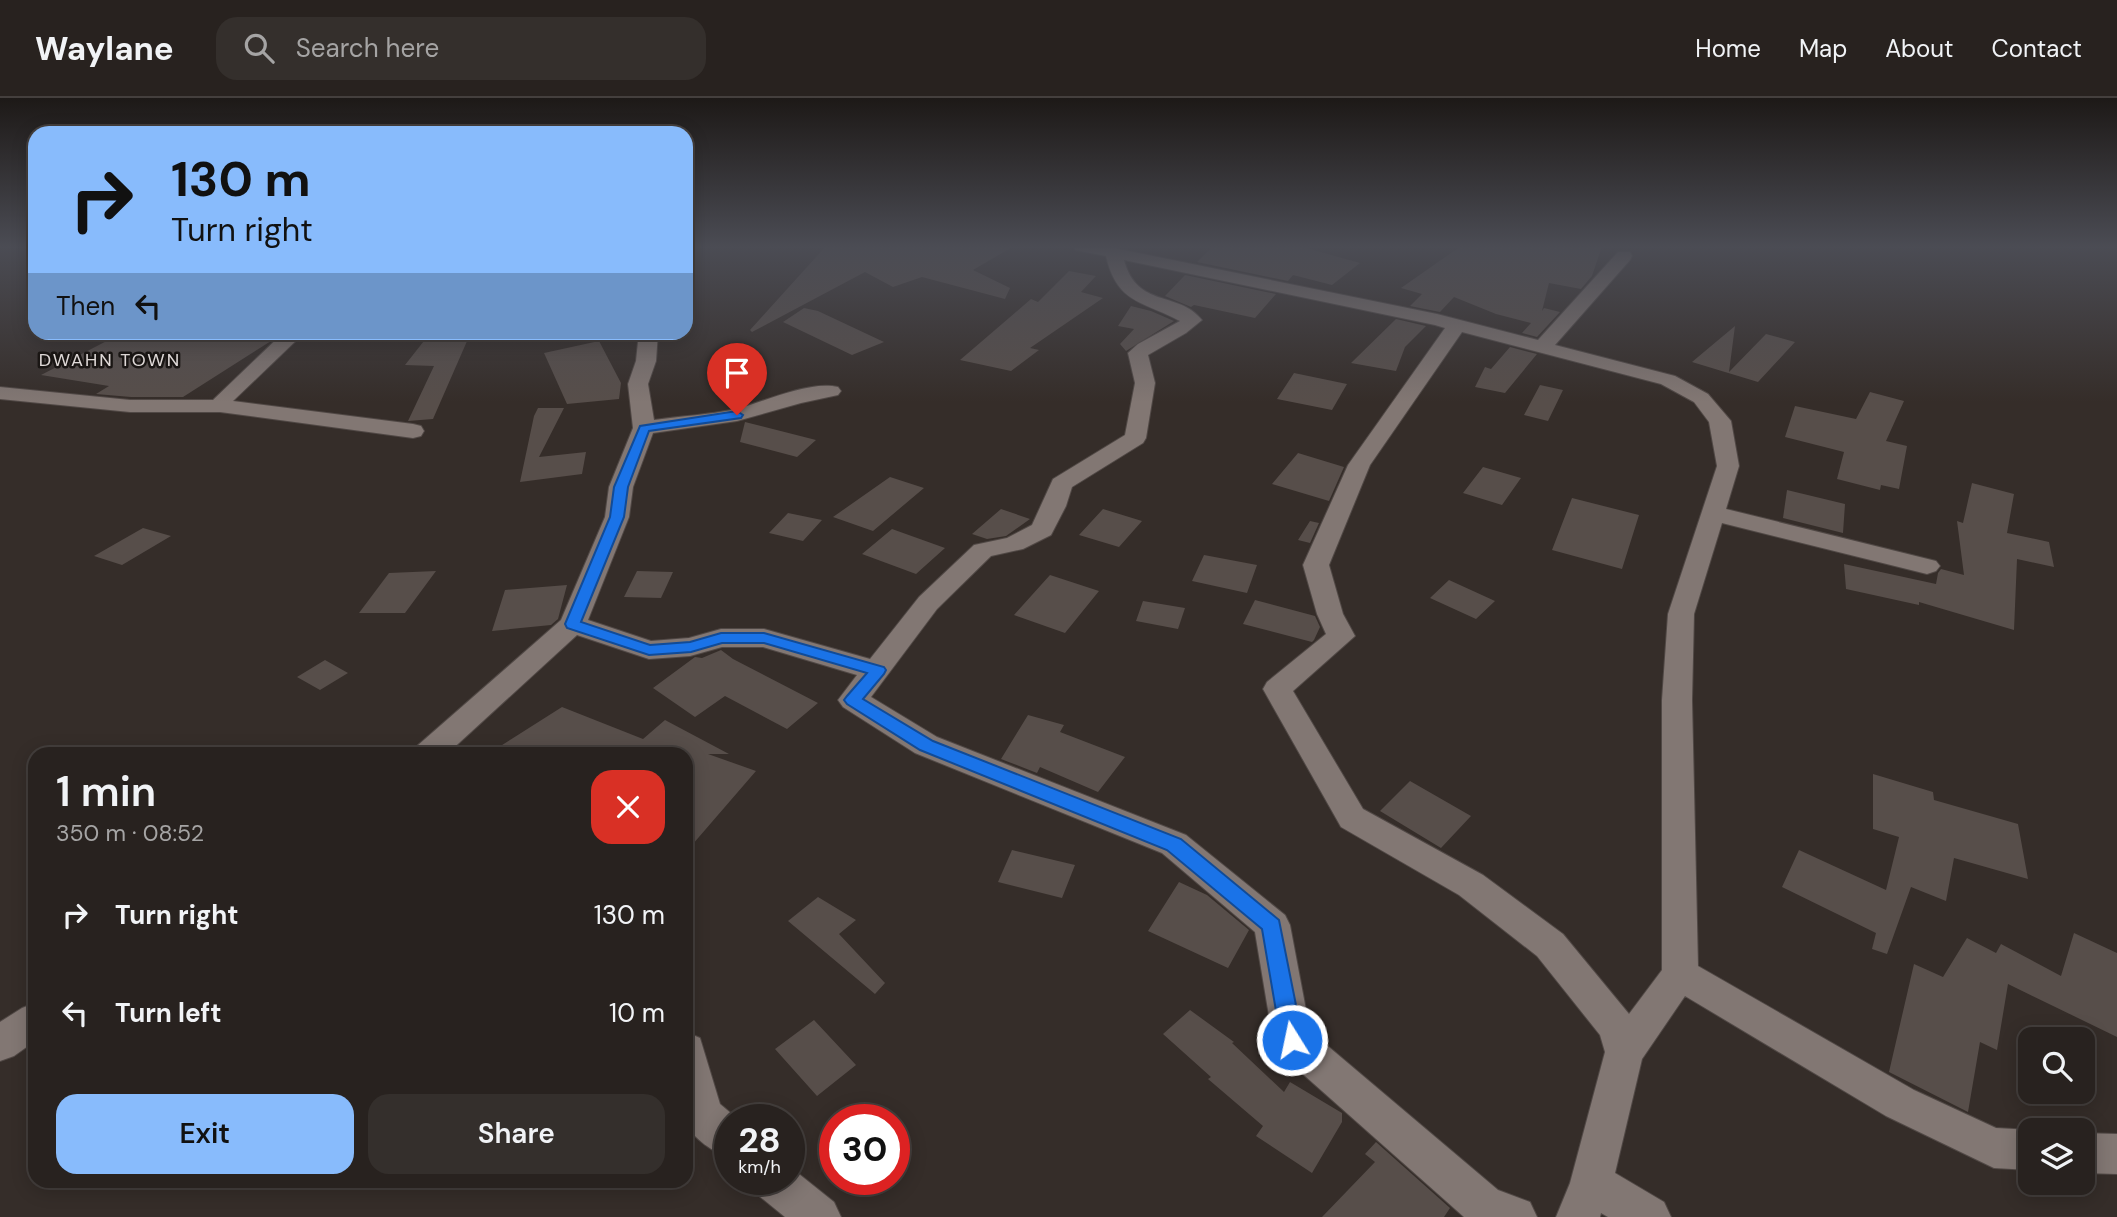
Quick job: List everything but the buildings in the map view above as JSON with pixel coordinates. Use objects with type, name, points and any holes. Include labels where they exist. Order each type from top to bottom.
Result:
[{"type":"street","points":[[1139,298],[1193,320],[1179,333],[1152,341],[1138,353],[1145,383],[1135,438],[1061,484],[1042,530],[1014,544],[983,550],[928,603],[853,700],[926,745],[1174,844],[1272,925],[1292,1040],[1485,1207],[1515,1217]]},
{"type":"street","points":[[1329,298],[1457,325],[1668,380],[1701,398],[1720,421],[1728,466],[1681,614],[1677,700],[1680,974],[1624,1052],[1584,1200],[1649,1217]]},
{"type":"street","points":[[1543,347],[1586,298]]},
{"type":"street","points":[[1457,325],[1359,465],[1316,565],[1330,614],[1342,636],[1277,689],[1352,818],[1471,886],[1550,945],[1617,1027],[1624,1052]]},
{"type":"street","points":[[220,406],[242,380],[287,340]]},
{"type":"street","points":[[436,747],[573,624],[617,517],[621,487],[644,428],[638,384],[646,361],[648,340]]},
{"type":"street","points":[[644,428],[737,415],[797,397],[831,391]]},
{"type":"street","points":[[0,393],[130,406],[220,406],[413,431]]},
{"type":"street","points":[[1712,513],[1927,566]]},
{"type":"street","points":[[573,624],[649,650],[691,647],[721,638],[764,638],[878,670]]},
{"type":"street","points":[[1680,974],[1900,1103],[1994,1148],[2018,1149]]},
{"type":"street","points":[[0,1044],[28,1025]]},
{"type":"street","points":[[693,1077],[703,1115],[714,1125]]},
{"type":"street","points":[[2095,1153],[2117,1154]]},
{"type":"street","points":[[792,1195],[819,1217]]},
{"type":"district","name":"DWAHN TOWN","points":[[110,360]]},
{"type":"route","points":[[737,415],[644,428],[621,487],[617,517],[573,624],[649,650],[691,647],[721,638],[764,638],[878,670],[853,700],[926,745],[1174,844],[1272,925],[1292,1040]]}]
